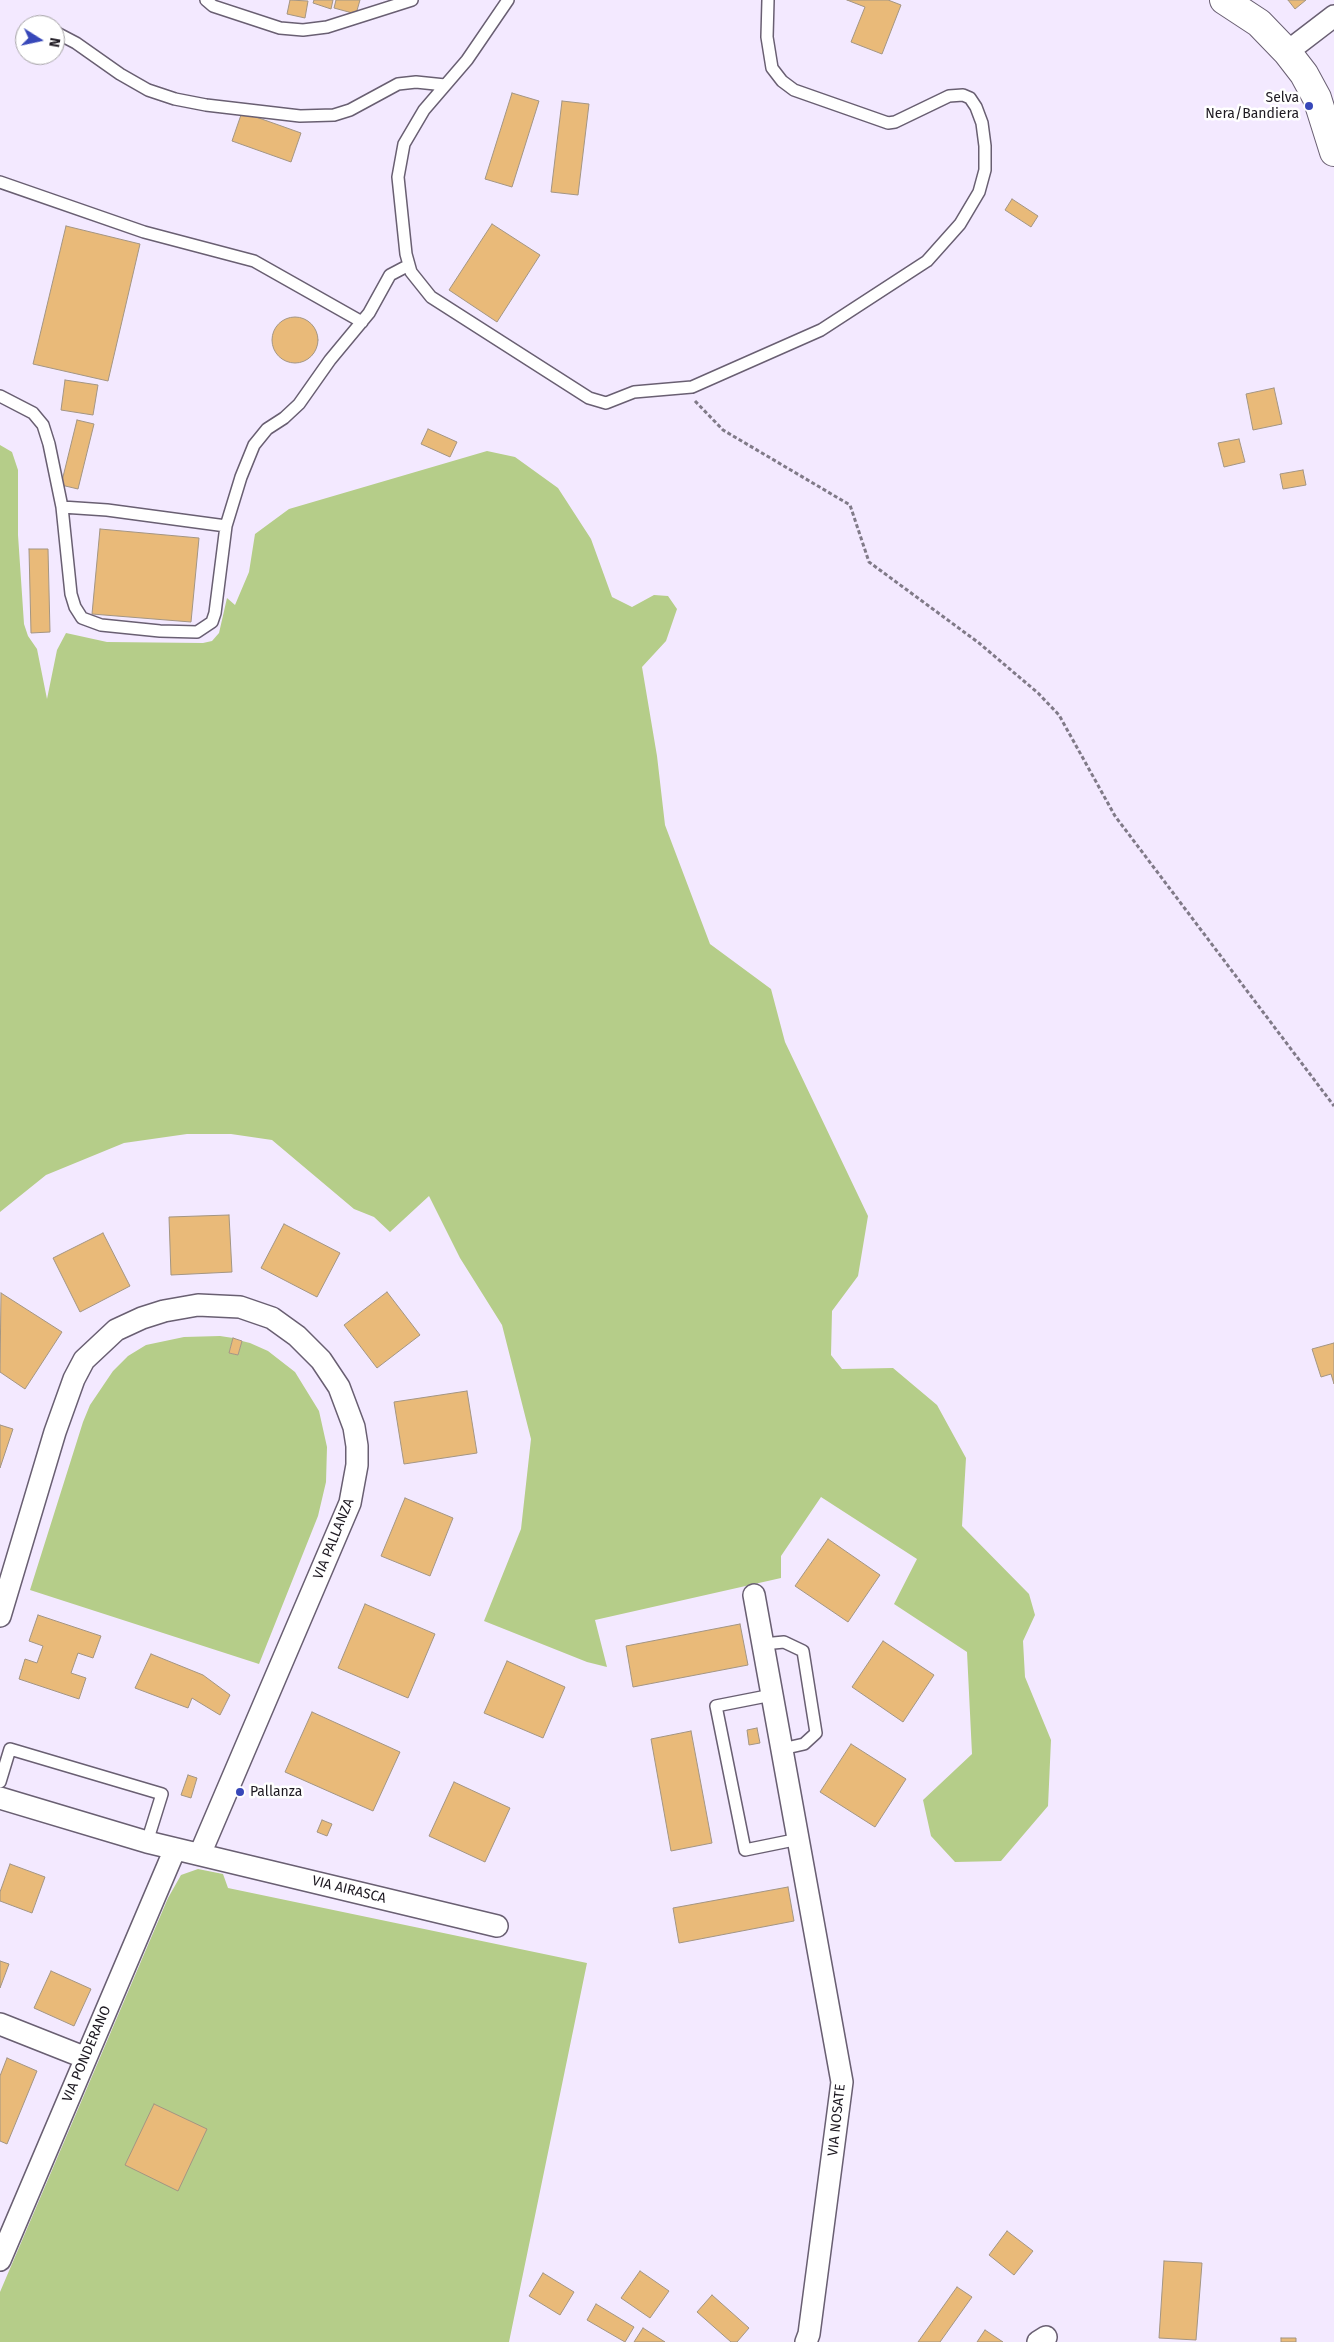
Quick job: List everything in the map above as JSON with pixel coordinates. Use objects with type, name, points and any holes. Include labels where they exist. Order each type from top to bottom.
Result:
[{"type":"street","points":[[1224,0],[1250,17],[1287,52],[1304,74],[1317,98],[1334,152]]},
{"type":"street","points":[[1287,52],[1334,16]]},
{"type":"street","name":"VIA PALLANZA","points":[[0,1616],[55,1432],[74,1379],[84,1360],[116,1330],[157,1313],[198,1305],[240,1308],[272,1318],[297,1336],[321,1360],[339,1387],[354,1427],[357,1446],[357,1466],[350,1503],[200,1854]]},
{"type":"street","name":"VIA NOSATE","points":[[754,1595],[842,2082],[809,2334],[806,2342]]},
{"type":"street","points":[[0,1798],[147,1842],[200,1854]]},
{"type":"street","name":"VIA PONDERANO","points":[[0,2260],[175,1849]]},
{"type":"street","name":"VIA AIRASCA","points":[[200,1854],[497,1926]]},
{"type":"street","points":[[0,2024],[86,2058]]},
{"type":"lane","points":[[206,0],[214,6],[280,28],[303,30],[327,28],[412,0]]},
{"type":"lane","points":[[508,0],[476,47],[413,126],[400,157],[398,177],[409,265],[419,284],[431,297],[589,398],[601,403],[610,403],[641,391],[684,390],[821,330],[927,261],[960,224],[979,192],[984,178],[985,155],[982,123],[976,107],[970,98],[949,96],[895,122],[888,123],[804,94],[788,86],[772,68],[769,59],[767,37],[768,0]]},
{"type":"lane","points":[[65,37],[120,74],[148,90],[175,99],[206,105],[300,116],[334,115],[350,110],[398,84],[416,82],[446,86]]},
{"type":"lane","points":[[0,182],[144,232],[254,262],[362,322]]},
{"type":"lane","points":[[0,396],[34,413],[43,425],[50,444],[62,508],[71,594],[75,607],[82,618],[111,626],[160,632],[197,632],[206,628],[212,622],[215,613],[226,526],[241,477],[254,445],[267,429],[284,418],[299,404],[330,360],[362,322],[390,275],[409,265]]},
{"type":"lane","points":[[62,508],[107,510],[226,526]]},
{"type":"lane","points":[[763,1644],[784,1642],[803,1652],[816,1733],[804,1744],[782,1749]]},
{"type":"lane","points":[[772,1695],[716,1706],[745,1850],[799,1839]]},
{"type":"lane","points":[[0,1782],[10,1750],[162,1794],[147,1842]]},
{"type":"path","points":[[684,390],[723,430],[850,505],[868,562],[979,643],[1038,693],[1059,715],[1115,816],[1334,1106]]},
{"type":"green space","points":[[0,445],[12,452],[18,470],[18,535],[24,624],[28,636],[37,649],[47,699],[57,650],[66,633],[107,642],[203,643],[212,641],[219,633],[227,598],[235,605],[249,572],[255,534],[289,509],[487,451],[515,457],[558,488],[591,539],[612,597],[632,607],[654,595],[668,596],[677,609],[666,641],[642,667],[657,756],[665,825],[710,944],[771,989],[785,1042],[868,1216],[858,1276],[832,1311],[831,1355],[842,1369],[893,1368],[937,1405],[966,1458],[962,1526],[1029,1594],[1035,1615],[1023,1641],[1025,1677],[1051,1740],[1048,1806],[1001,1861],[955,1862],[931,1836],[923,1800],[972,1754],[967,1652],[894,1604],[917,1559],[821,1497],[781,1556],[781,1578],[595,1620],[607,1667],[587,1662],[484,1621],[521,1529],[531,1439],[502,1325],[460,1258],[429,1196],[390,1232],[374,1217],[354,1209],[272,1140],[231,1134],[187,1134],[124,1143],[46,1175],[0,1212]]},
{"type":"green space","points":[[220,1336],[233,1338],[229,1353],[238,1355],[242,1341],[250,1343],[268,1351],[295,1372],[319,1411],[327,1447],[326,1482],[318,1516],[259,1664],[30,1590],[83,1422],[90,1405],[113,1371],[128,1356],[146,1345],[184,1337]]},
{"type":"green space","points":[[198,1869],[223,1874],[228,1888],[587,1963],[509,2342],[0,2342],[0,2292],[168,1898],[181,1875]]},
{"type":"building","points":[[290,0],[308,1],[305,18],[287,14]]},
{"type":"building","points":[[314,0],[333,0],[331,9],[313,3]]},
{"type":"building","points":[[336,0],[360,0],[356,14],[334,8]]},
{"type":"building","points":[[847,0],[888,0],[901,5],[882,54],[851,42],[865,7]]},
{"type":"building","points":[[1288,0],[1306,0],[1295,9]]},
{"type":"building","points":[[512,93],[539,101],[512,187],[485,179]]},
{"type":"building","points":[[562,101],[589,104],[578,195],[551,192]]},
{"type":"building","points":[[242,112],[301,133],[291,162],[232,141]]},
{"type":"building","points":[[1012,199],[1038,216],[1031,227],[1005,210]]},
{"type":"building","points":[[492,224],[540,255],[497,322],[449,290]]},
{"type":"building","points":[[66,226],[140,244],[108,381],[33,364]]},
{"type":"building","points":[[290,317],[300,317],[314,327],[318,340],[314,353],[308,359],[300,363],[290,363],[276,353],[272,345],[272,335],[282,321]]},
{"type":"building","points":[[65,380],[98,385],[93,415],[61,410]]},
{"type":"building","points":[[1274,388],[1282,424],[1253,430],[1246,394]]},
{"type":"building","points":[[77,420],[94,424],[78,489],[61,485]]},
{"type":"building","points":[[428,429],[457,442],[450,457],[421,444]]},
{"type":"building","points":[[1239,439],[1245,462],[1224,467],[1218,443]]},
{"type":"building","points":[[1303,470],[1306,485],[1283,489],[1280,474]]},
{"type":"building","points":[[100,529],[199,538],[191,622],[92,614]]},
{"type":"building","points":[[29,549],[48,549],[50,632],[31,633]]},
{"type":"building","points":[[229,1215],[232,1272],[171,1275],[169,1217]]},
{"type":"building","points":[[284,1224],[340,1253],[317,1297],[261,1268]]},
{"type":"building","points":[[103,1233],[130,1286],[80,1312],[53,1258]]},
{"type":"building","points":[[387,1292],[420,1335],[377,1368],[344,1325]]},
{"type":"building","points":[[1,1293],[62,1332],[25,1389],[0,1372]]},
{"type":"building","points":[[233,1338],[242,1341],[238,1355],[229,1353]]},
{"type":"building","points":[[1334,1343],[1334,1384],[1331,1374],[1321,1377],[1312,1349]]},
{"type":"building","points":[[467,1391],[477,1453],[404,1464],[394,1402]]},
{"type":"building","points":[[0,1425],[13,1429],[0,1468]]},
{"type":"building","points":[[405,1498],[453,1518],[430,1576],[381,1556]]},
{"type":"building","points":[[828,1539],[880,1575],[848,1622],[795,1586]]},
{"type":"building","points":[[365,1604],[435,1634],[408,1698],[338,1668]]},
{"type":"building","points":[[38,1615],[101,1636],[93,1658],[78,1653],[71,1673],[86,1678],[79,1699],[19,1679],[25,1659],[37,1663],[43,1646],[29,1641]]},
{"type":"building","points":[[740,1624],[748,1665],[633,1687],[626,1646]]},
{"type":"building","points":[[883,1641],[934,1675],[903,1722],[852,1687]]},
{"type":"building","points":[[151,1654],[203,1675],[230,1695],[220,1715],[192,1698],[188,1708],[135,1688]]},
{"type":"building","points":[[507,1661],[565,1687],[543,1738],[484,1713]]},
{"type":"building","points":[[312,1712],[400,1752],[373,1811],[285,1772]]},
{"type":"building","points":[[757,1728],[760,1743],[749,1745],[747,1730]]},
{"type":"building","points":[[691,1731],[712,1843],[671,1851],[651,1739]]},
{"type":"building","points":[[851,1744],[906,1779],[875,1827],[820,1792]]},
{"type":"building","points":[[188,1775],[197,1778],[191,1798],[181,1795]]},
{"type":"building","points":[[454,1782],[510,1808],[485,1862],[429,1836]]},
{"type":"building","points":[[322,1820],[332,1824],[327,1836],[317,1832]]},
{"type":"building","points":[[10,1864],[45,1877],[32,1913],[0,1901],[0,1892]]},
{"type":"building","points":[[788,1887],[794,1921],[679,1943],[673,1908]]},
{"type":"building","points":[[0,1961],[9,1964],[0,1988]]},
{"type":"building","points":[[51,1971],[91,1989],[74,2026],[34,2008]]},
{"type":"building","points":[[7,2058],[37,2071],[7,2144],[0,2141],[0,2076]]},
{"type":"building","points":[[154,2104],[207,2129],[178,2191],[125,2165]]},
{"type":"building","points":[[1007,2231],[1033,2251],[1014,2275],[989,2255]]},
{"type":"building","points":[[1164,2261],[1202,2263],[1196,2340],[1159,2338]]},
{"type":"building","points":[[640,2271],[669,2291],[650,2318],[621,2298]]},
{"type":"building","points":[[543,2273],[574,2292],[560,2315],[529,2296]]},
{"type":"building","points":[[957,2287],[972,2297],[940,2342],[918,2342]]},
{"type":"building","points":[[712,2295],[749,2328],[737,2342],[731,2342],[697,2312]]},
{"type":"building","points":[[596,2304],[634,2327],[625,2342],[587,2320]]},
{"type":"building","points":[[643,2328],[665,2342],[634,2342]]},
{"type":"building","points":[[985,2330],[1003,2342],[977,2342]]},
{"type":"building","points":[[1281,2338],[1296,2338],[1296,2342],[1281,2342]]},
{"type":"place","name":"Selva Nera/Bandiera","points":[[1309,106]]},
{"type":"place","name":"Pallanza","points":[[240,1792]]}]
